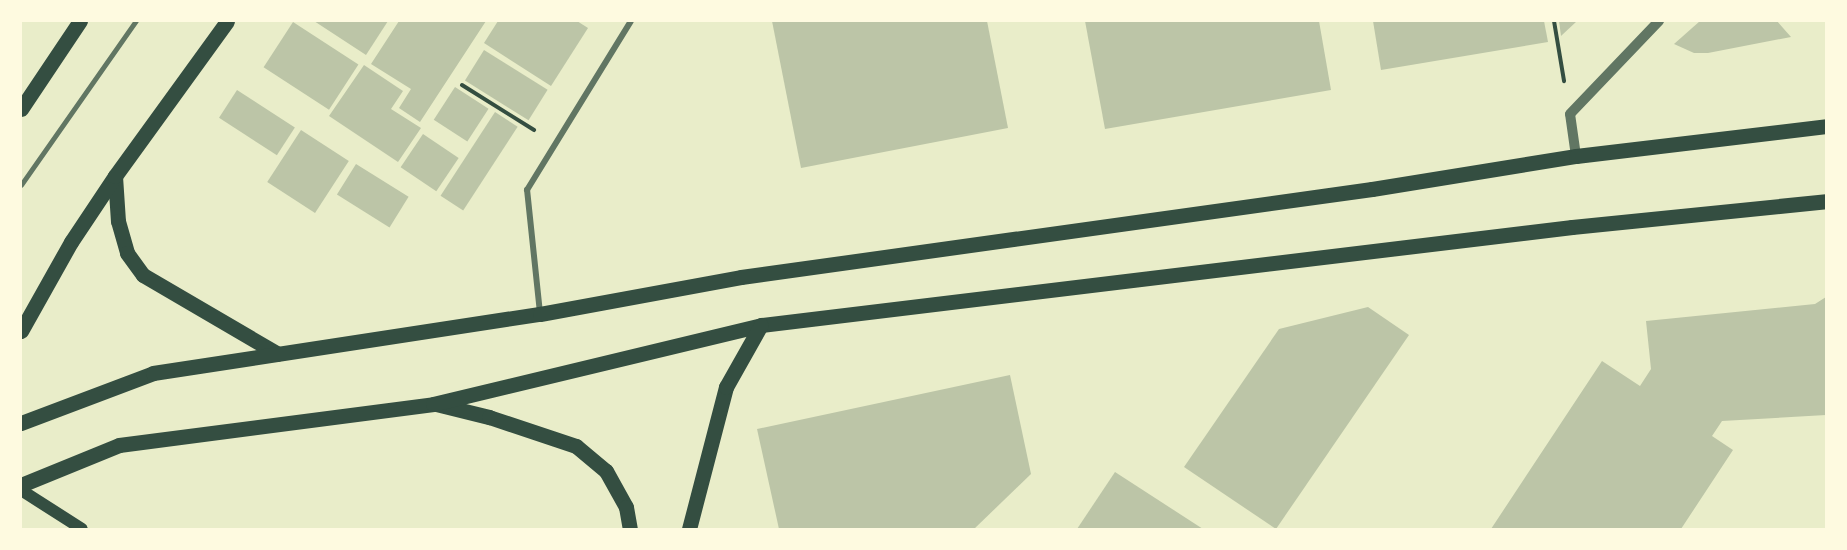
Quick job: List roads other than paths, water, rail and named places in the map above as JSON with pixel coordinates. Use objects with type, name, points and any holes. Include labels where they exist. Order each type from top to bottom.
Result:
[{"type":"main road","points":[[21,109],[80,21]]},
{"type":"main road","points":[[21,331],[71,242],[115,176],[227,21]]},
{"type":"main road","points":[[21,423],[153,373],[540,314],[741,277],[1372,189],[1576,156],[1826,126]]},
{"type":"main road","points":[[115,176],[118,221],[127,253],[143,275],[278,354]]},
{"type":"main road","points":[[21,485],[119,445],[433,404],[761,325],[1572,227],[1826,201]]},
{"type":"main road","points":[[689,529],[726,387],[761,325]]},
{"type":"main road","points":[[433,404],[489,417],[576,446],[606,471],[626,507],[630,529]]},
{"type":"main road","points":[[21,490],[82,529]]},
{"type":"street","points":[[540,314],[527,190],[631,21]]},
{"type":"street","points":[[1576,156],[1570,114],[1659,21]]},
{"type":"lane","points":[[21,185],[136,21]]}]
